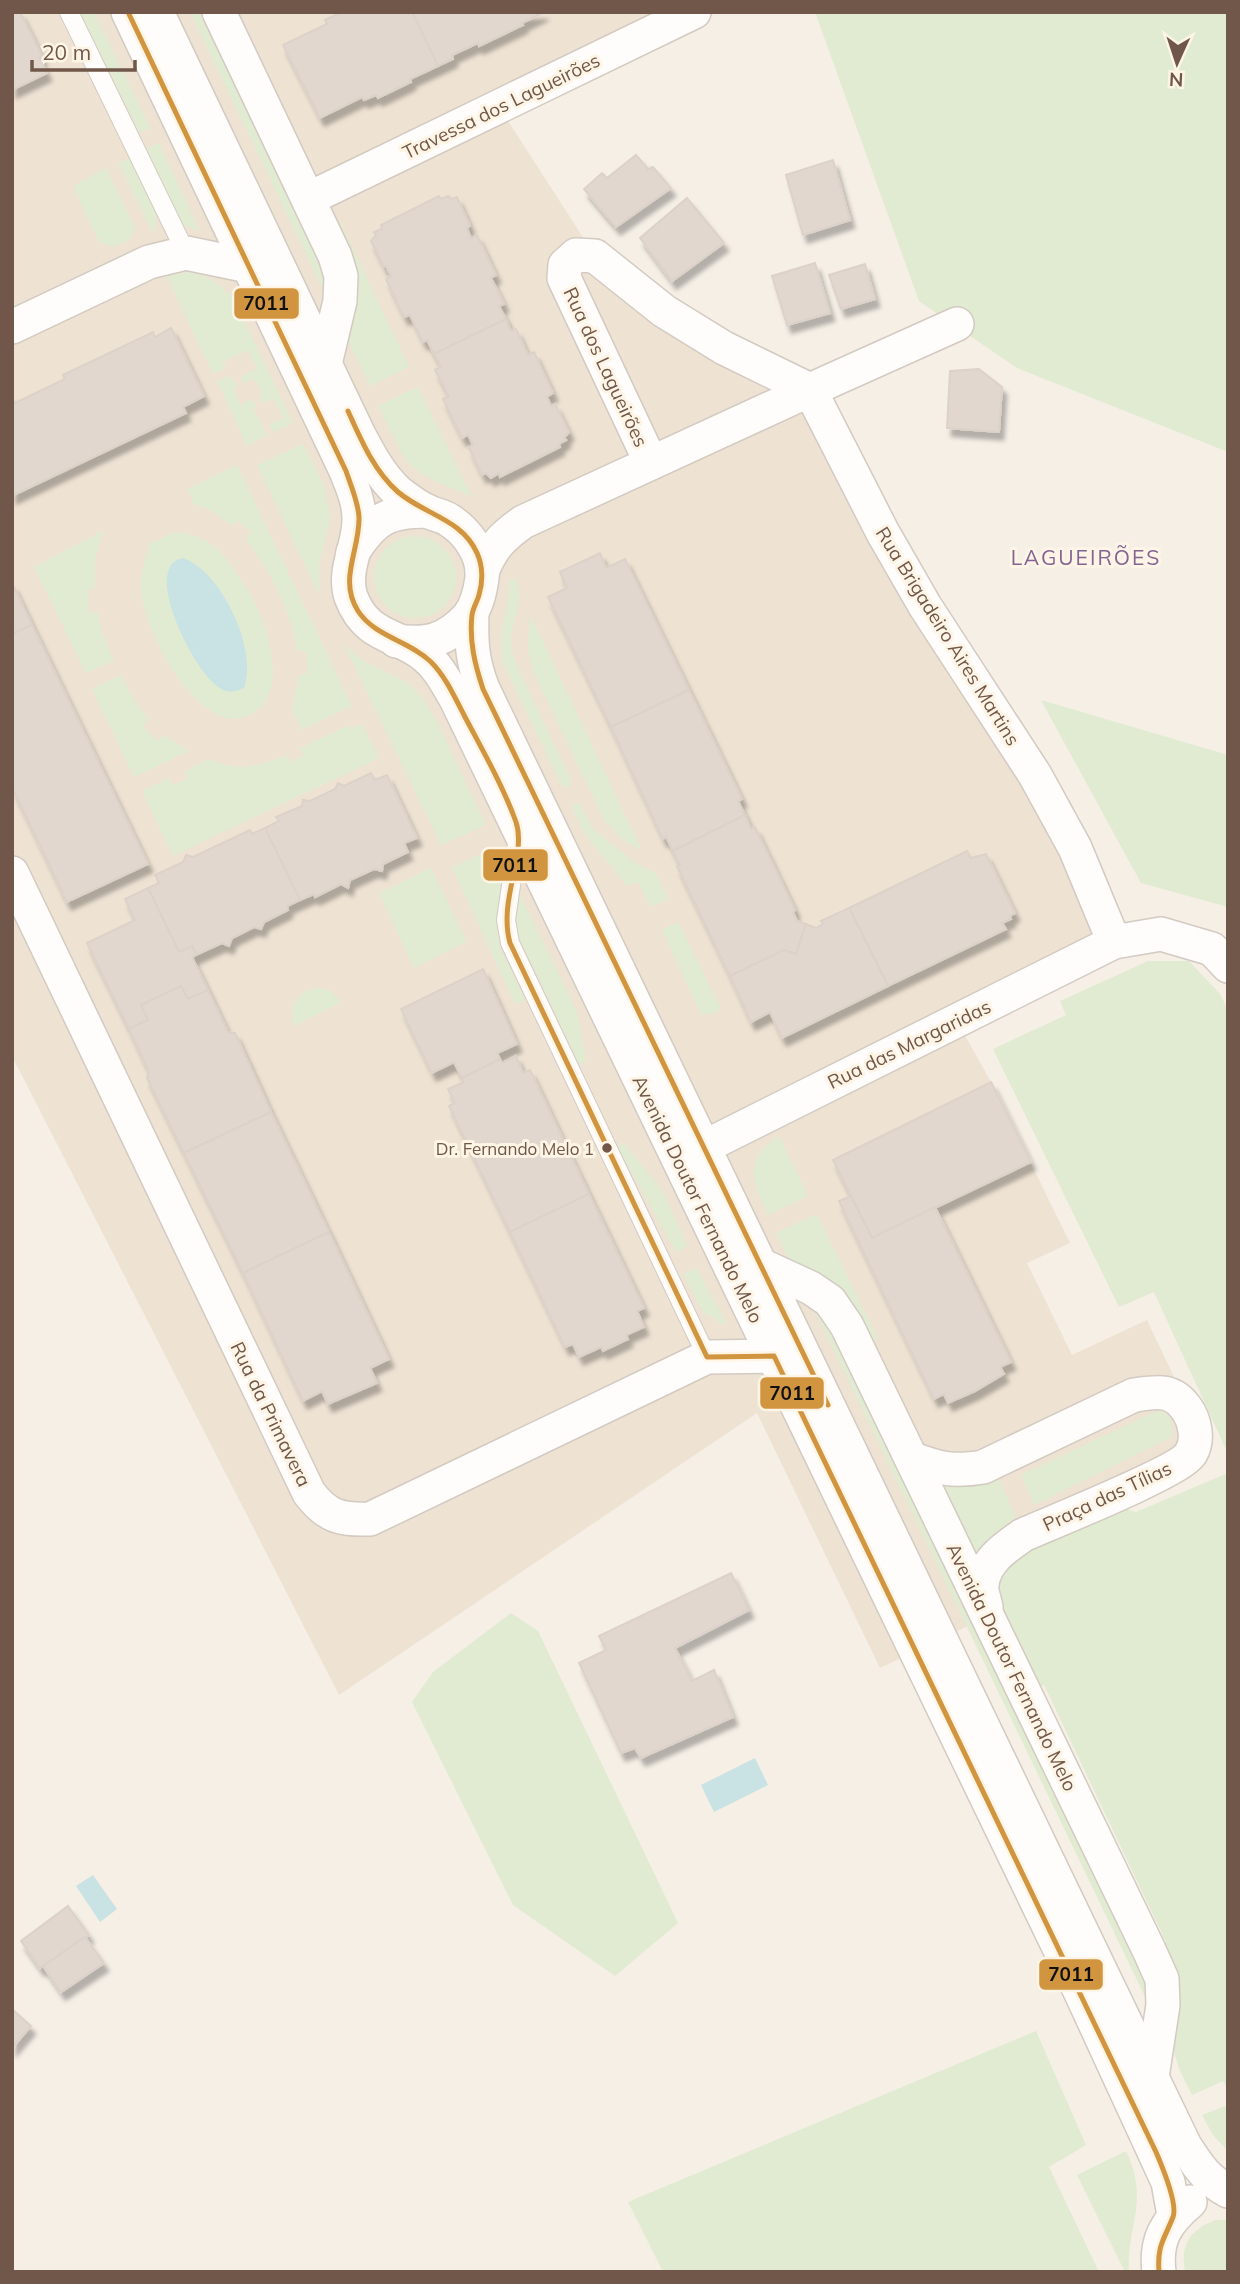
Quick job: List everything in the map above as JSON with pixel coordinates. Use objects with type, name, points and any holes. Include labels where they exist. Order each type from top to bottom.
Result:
[{"type":"street","name":"Avenida Doutor Fernando Melo","points":[[128,12],[346,471],[357,502],[359,519],[348,574],[351,596],[361,616],[377,632],[423,654],[439,670],[456,699],[1156,2152],[1168,2182],[1174,2216]]},
{"type":"street","points":[[157,12],[379,472],[400,494],[466,533],[477,551],[482,572]]},
{"type":"street","points":[[219,12],[335,256],[341,276],[340,301],[326,364]]},
{"type":"street","name":"Travessa dos Lagueirões","points":[[307,199],[694,12]]},
{"type":"street","points":[[12,327],[149,262],[186,253],[249,266]]},
{"type":"street","name":"Rua dos Lagueirões","points":[[651,463],[564,278],[565,265],[576,255],[595,256],[664,311],[724,348],[810,390]]},
{"type":"street","points":[[353,551],[365,532],[383,519],[404,511],[437,515],[474,527],[502,528],[523,522],[957,324]]},
{"type":"street","name":"Rua Brigadeiro Aires Martins","points":[[810,390],[883,533],[925,606],[1035,775],[1075,848],[1114,942]]},
{"type":"street","points":[[482,572],[490,552],[504,536],[523,522]]},
{"type":"street","name":"Avenida Doutor Fernando Melo","points":[[482,572],[480,593],[472,612],[471,646],[483,689],[1185,2146],[1212,2182],[1228,2193]]},
{"type":"street","points":[[396,641],[418,644],[439,639],[457,629],[472,612]]},
{"type":"street","name":"Rua da Primavera","points":[[12,873],[303,1481],[320,1508],[348,1520],[370,1519],[707,1357],[774,1356]]},
{"type":"street","points":[[1114,942],[1161,934],[1212,949],[1228,966]]},
{"type":"street","name":"Rua das Margaridas","points":[[704,1147],[1114,942]]},
{"type":"street","name":"Avenida Doutor Fernando Melo","points":[[761,1265],[811,1288],[830,1301],[847,1326],[1162,1979],[1163,2005],[1152,2077]]},
{"type":"street","name":"Praça das Tílias","points":[[911,1458],[937,1468],[959,1471],[983,1467],[1134,1395],[1159,1391],[1179,1398],[1192,1415],[1196,1434],[1191,1454],[1169,1470],[1023,1535],[1003,1550],[989,1564],[982,1585],[987,1617]]},
{"type":"street","name":"Avenida Doutor Fernando Melo","points":[[1174,2216],[1191,2201],[1213,2194],[1228,2193]]},
{"type":"street","points":[[1158,2272],[1157,2257],[1162,2235],[1174,2216]]},
{"type":"lane","points":[[69,12],[186,253]]},
{"type":"lane","points":[[519,830],[506,920],[510,943],[707,1357]]},
{"type":"shaded area","points":[[12,12],[694,12],[499,107],[595,256],[810,390],[1114,942],[957,1021],[991,1082],[1070,1243],[1027,1263],[1072,1355],[1147,1320],[1192,1415],[1196,1434],[987,1617],[880,1668],[757,1413],[339,1695],[12,1056]]},
{"type":"green space","points":[[80,12],[94,12],[151,129],[139,132]]},
{"type":"green space","points":[[190,12],[205,12],[332,279],[328,300]]},
{"type":"green space","points":[[815,12],[1228,12],[1228,452],[1017,368],[919,301]]},
{"type":"green space","points":[[159,143],[200,232],[180,224],[145,149]]},
{"type":"green space","points":[[131,157],[154,206],[156,225],[153,233],[118,163]]},
{"type":"green space","points":[[106,168],[135,228],[129,240],[113,247],[99,242],[73,186]]},
{"type":"green space","points":[[340,221],[409,367],[370,386],[350,344],[346,328],[338,234]]},
{"type":"green space","points":[[191,272],[215,282],[234,299],[293,423],[274,432],[270,424],[284,418],[274,399],[263,403],[260,396],[263,394],[255,379],[244,383],[241,376],[257,368],[247,350],[223,362],[226,368],[213,374],[166,275]]},
{"type":"green space","points":[[229,376],[237,386],[233,389],[241,405],[252,399],[267,435],[247,446],[217,381]]},
{"type":"green space","points":[[418,387],[472,497],[416,470],[403,455],[378,406]]},
{"type":"green space","points":[[303,444],[325,488],[330,519],[320,562],[319,595],[257,465]]},
{"type":"green space","points":[[237,465],[352,706],[302,730],[292,710],[299,675],[307,673],[306,651],[298,651],[278,592],[264,565],[246,540],[251,532],[237,520],[232,526],[212,511],[194,504],[187,489]]},
{"type":"green space","points":[[103,531],[95,561],[95,588],[87,591],[89,613],[97,612],[103,636],[114,661],[86,673],[34,567]]},
{"type":"green space","points":[[174,532],[188,534],[210,543],[234,569],[262,619],[272,655],[271,689],[264,703],[249,715],[233,719],[216,714],[200,703],[172,669],[151,628],[141,591],[144,562],[149,544]]},
{"type":"green space","points":[[415,536],[431,539],[444,548],[453,561],[456,577],[453,593],[444,606],[431,615],[415,618],[399,615],[386,606],[377,593],[374,577],[377,561],[386,548],[399,539]]},
{"type":"green space","points":[[510,578],[515,579],[519,594],[512,632],[513,654],[571,780],[569,787],[564,788],[561,785],[502,661],[501,633]]},
{"type":"green space","points":[[531,616],[642,851],[622,839],[604,820],[533,671],[528,644]]},
{"type":"green space","points":[[343,643],[361,659],[410,684],[425,702],[486,825],[441,845]]},
{"type":"green space","points":[[121,675],[149,719],[143,726],[157,741],[163,735],[189,751],[134,777],[92,689]]},
{"type":"green space","points":[[1041,700],[1228,755],[1228,907],[1141,883]]},
{"type":"green space","points":[[362,724],[379,758],[173,856],[142,791],[169,778],[172,785],[187,779],[184,772],[208,759],[238,767],[265,763],[286,755],[290,762],[304,755],[300,748],[349,725],[351,728]]},
{"type":"green space","points":[[579,802],[593,829],[638,865],[656,873],[668,899],[650,907],[638,882],[627,886],[586,836],[572,808],[573,804]]},
{"type":"green space","points":[[500,846],[503,872],[497,928],[501,949],[525,1000],[515,1004],[452,867]]},
{"type":"green space","points":[[431,868],[467,942],[414,968],[379,893]]},
{"type":"green space","points":[[519,893],[573,1003],[586,1062],[579,1064],[518,935],[515,910]]},
{"type":"green space","points":[[678,922],[720,1007],[717,1013],[701,1015],[662,930]]},
{"type":"green space","points":[[1148,961],[1189,961],[1220,994],[1228,1010],[1228,1454],[1154,1292],[1119,1307],[993,1049],[1066,1015],[1060,1001]]},
{"type":"green space","points":[[318,988],[331,991],[341,1002],[295,1026],[292,1012],[296,1001],[305,992]]},
{"type":"green space","points":[[779,1136],[808,1196],[768,1215],[755,1181],[755,1163],[767,1145]]},
{"type":"green space","points":[[625,1144],[663,1192],[687,1246],[676,1252],[617,1146]]},
{"type":"green space","points":[[817,1214],[878,1339],[868,1344],[791,1263],[776,1233]]},
{"type":"green space","points":[[697,1268],[727,1324],[724,1325],[703,1312],[683,1274]]},
{"type":"green space","points":[[811,1303],[828,1315],[1151,1980],[1150,2007]]},
{"type":"green space","points":[[1161,1411],[1172,1421],[1171,1437],[1034,1505],[1021,1475]]},
{"type":"green space","points":[[1228,1473],[1228,2089],[1223,2081],[1192,2095],[1170,2041],[1158,1946],[1166,1942],[1044,1685],[1032,1690],[994,1591],[1001,1568],[1024,1548],[1116,1505],[1136,1512]]},
{"type":"green space","points":[[997,1474],[1018,1523],[975,1564],[938,1485],[968,1484]]},
{"type":"green space","points":[[511,1613],[538,1631],[678,1923],[615,1976],[513,1905],[412,1702],[433,1672]]},
{"type":"green space","points":[[1036,2031],[1086,2145],[1049,2167],[1099,2272],[663,2272],[628,2202]]},
{"type":"green space","points":[[1228,2105],[1228,2151],[1213,2135],[1202,2115]]},
{"type":"green space","points":[[1126,2151],[1133,2169],[1137,2199],[1129,2272],[1125,2272],[1077,2175]]},
{"type":"green space","points":[[1215,2220],[1228,2220],[1228,2272],[1185,2272],[1184,2253],[1189,2239],[1199,2228]]},
{"type":"water","points":[[183,558],[211,578],[233,613],[246,653],[244,688],[223,690],[212,681],[199,666],[176,622],[169,600],[167,580],[171,565]]},
{"type":"water","points":[[755,1758],[768,1785],[714,1812],[701,1785]]},
{"type":"water","points":[[93,1875],[117,1909],[100,1922],[76,1886]]},
{"type":"building","points":[[12,12],[20,12],[42,56],[39,57],[47,73],[12,90]]},
{"type":"building","points":[[342,12],[412,12],[438,66],[378,98],[376,95],[364,100],[362,97],[320,118],[283,45],[327,24],[325,20]]},
{"type":"building","points":[[412,12],[544,12],[479,46],[478,43],[452,55],[453,59],[438,66]]},
{"type":"building","points":[[636,155],[648,169],[653,167],[671,188],[616,227],[584,189],[602,173],[607,178]]},
{"type":"building","points":[[833,160],[850,220],[803,235],[786,175]]},
{"type":"building","points":[[439,196],[441,199],[448,196],[452,199],[457,197],[470,226],[467,228],[471,238],[477,235],[496,275],[491,278],[504,304],[499,306],[506,319],[434,354],[427,340],[423,342],[410,315],[404,317],[386,279],[391,276],[371,241],[376,235],[374,232],[382,229],[381,225]]},
{"type":"building","points":[[687,198],[724,243],[672,281],[640,238]]},
{"type":"building","points":[[815,263],[830,313],[787,325],[772,276]]},
{"type":"building","points":[[865,264],[875,299],[841,309],[829,275]]},
{"type":"building","points":[[506,319],[511,331],[516,329],[528,355],[534,352],[553,393],[547,397],[551,406],[555,404],[569,432],[564,438],[566,440],[559,444],[560,447],[500,477],[499,473],[491,478],[486,473],[482,475],[469,448],[473,445],[468,435],[462,438],[443,399],[449,396],[435,370],[441,367],[434,354]]},
{"type":"building","points":[[171,328],[204,396],[183,407],[186,413],[12,496],[12,398],[15,403],[65,379],[63,375],[153,332],[155,337]]},
{"type":"building","points":[[979,369],[1002,387],[999,432],[947,428],[950,371]]},
{"type":"building","points":[[600,553],[606,568],[625,559],[689,690],[611,727],[548,597],[567,588],[560,572]]},
{"type":"building","points":[[12,583],[32,625],[12,634]]},
{"type":"building","points":[[32,625],[148,864],[67,902],[12,787],[12,634]]},
{"type":"building","points":[[689,690],[742,799],[738,801],[745,815],[673,851],[666,837],[663,839],[611,727]]},
{"type":"building","points":[[371,773],[375,780],[387,775],[417,838],[404,843],[408,852],[383,864],[382,871],[374,869],[350,880],[348,888],[341,884],[315,897],[314,894],[300,900],[265,828],[279,821],[276,817],[302,806],[303,800],[310,801],[335,789],[338,783],[344,786]]},
{"type":"building","points":[[745,815],[751,829],[755,827],[795,910],[793,912],[797,921],[806,924],[796,954],[784,950],[730,976],[677,866],[680,865],[673,851]]},
{"type":"building","points":[[265,828],[300,900],[287,906],[288,910],[264,922],[261,929],[254,927],[232,938],[229,946],[222,943],[196,955],[192,946],[179,952],[148,888],[159,883],[155,875],[183,862],[186,855],[193,857],[250,830],[252,834]]},
{"type":"building","points":[[967,851],[971,858],[986,854],[1015,913],[1010,916],[1011,919],[1002,923],[1006,929],[888,986],[849,908]]},
{"type":"building","points":[[148,888],[179,952],[192,946],[196,955],[192,957],[208,990],[188,999],[181,986],[141,1005],[148,1020],[129,1029],[87,943],[135,920],[125,899]]},
{"type":"building","points":[[849,908],[888,986],[782,1038],[770,1012],[751,1022],[730,976],[784,950],[796,954],[806,924],[816,928],[823,924],[821,921]]},
{"type":"building","points":[[483,969],[517,1044],[497,1053],[500,1059],[462,1078],[454,1062],[432,1073],[401,1009]]},
{"type":"building","points":[[181,986],[188,999],[208,990],[228,1032],[235,1033],[271,1112],[184,1153],[147,1078],[149,1072],[129,1029],[148,1020],[141,1005]]},
{"type":"building","points":[[516,1056],[523,1073],[530,1070],[589,1194],[510,1232],[449,1106],[455,1103],[448,1089],[464,1082],[462,1078],[500,1059],[502,1063]]},
{"type":"building","points":[[991,1082],[1031,1162],[872,1238],[833,1160]]},
{"type":"building","points":[[271,1112],[329,1232],[243,1273],[184,1153]]},
{"type":"building","points":[[589,1194],[644,1308],[637,1311],[644,1327],[626,1335],[628,1339],[603,1351],[601,1347],[579,1357],[573,1344],[565,1347],[510,1232]]},
{"type":"building","points":[[851,1196],[872,1238],[935,1207],[1011,1362],[1000,1367],[1004,1374],[948,1403],[944,1394],[934,1399],[839,1201]]},
{"type":"building","points":[[329,1232],[389,1359],[370,1368],[377,1383],[328,1404],[322,1391],[303,1401],[243,1273]]},
{"type":"building","points":[[731,1573],[749,1610],[675,1648],[692,1681],[714,1670],[733,1717],[641,1758],[635,1748],[621,1753],[579,1663],[606,1650],[599,1636]]},
{"type":"building","points":[[68,1906],[89,1935],[40,1968],[21,1941]]},
{"type":"building","points":[[85,1937],[104,1963],[61,1992],[43,1966]]},
{"type":"building","points":[[12,2009],[31,2026],[12,2048]]},
{"type":"transit line","name":"7011","points":[[128,12],[346,471],[359,517],[351,564],[352,599],[365,620],[423,655],[436,668],[454,695],[505,795],[516,822],[518,835],[507,910],[510,943],[707,1357],[774,1356],[1156,2152],[1169,2185],[1174,2211],[1160,2249],[1159,2272]]},
{"type":"transit line","name":"7011","points":[[348,411],[369,454],[389,484],[409,500],[462,532],[477,553],[482,579],[472,615],[471,634],[483,689],[828,1405]]},
{"type":"place","name":"Dr. Fernando Melo 1","points":[[607,1148]]},
{"type":"district","name":"LAGUEIRÕES","points":[[1086,557]]}]
